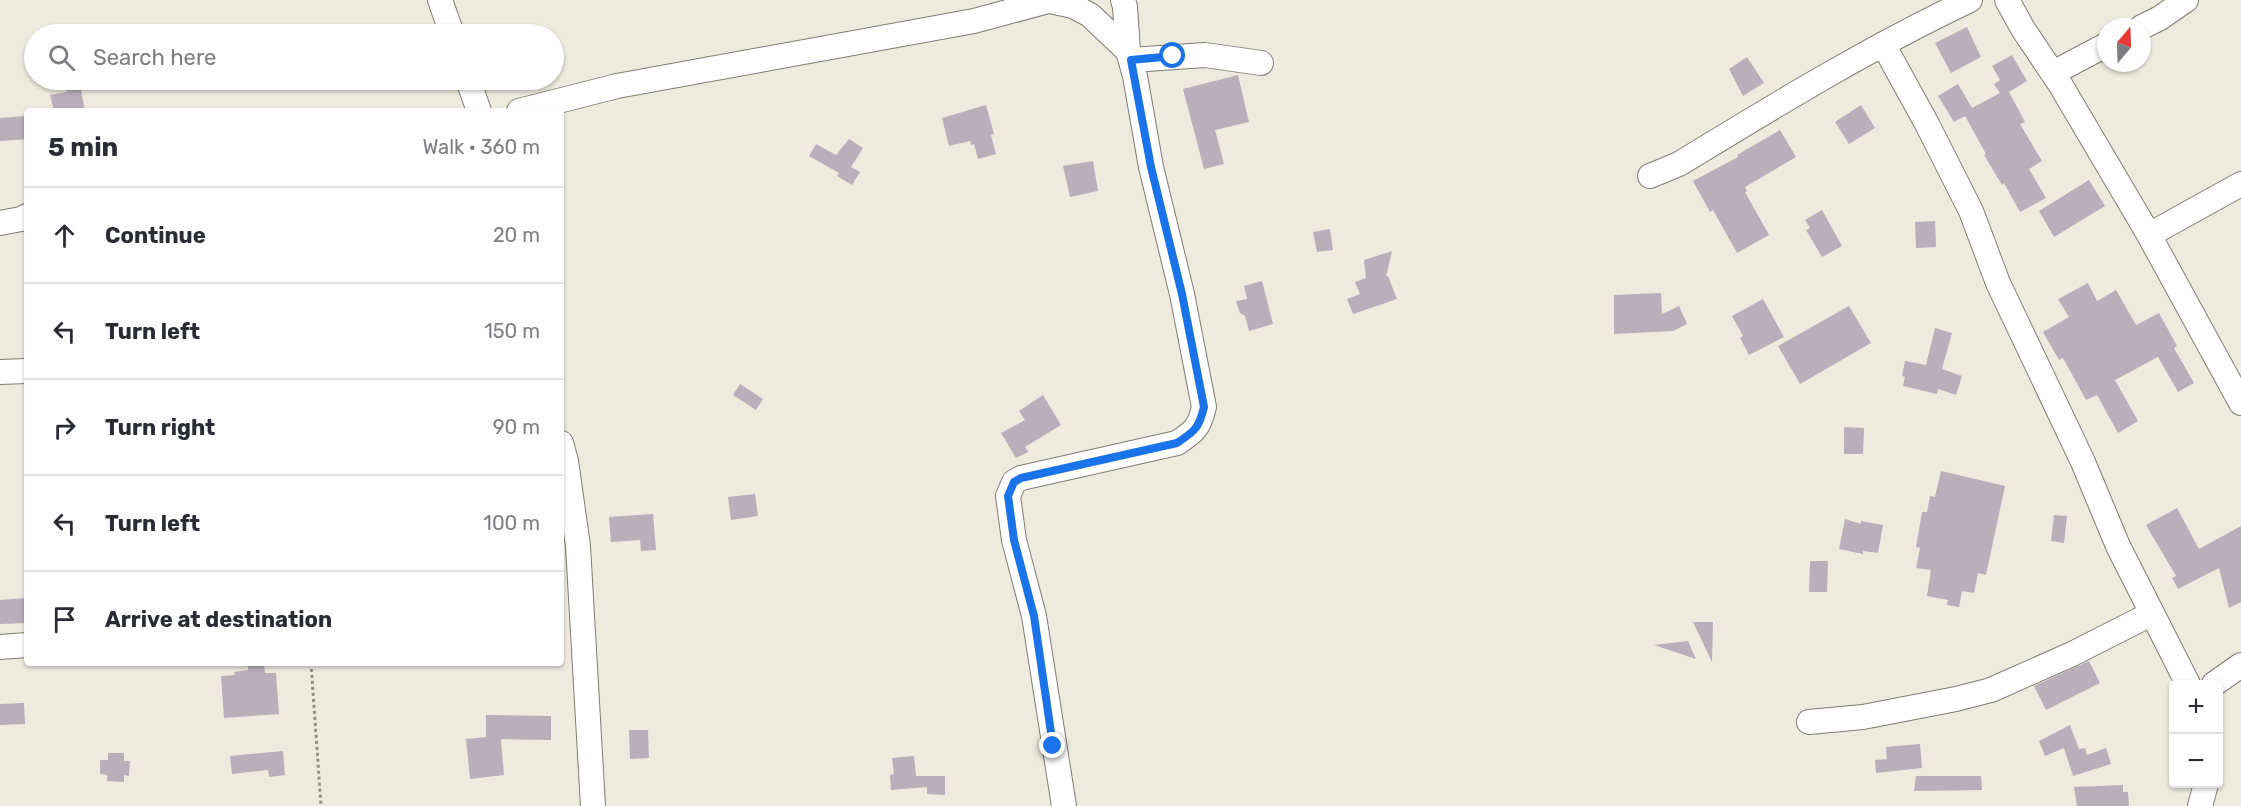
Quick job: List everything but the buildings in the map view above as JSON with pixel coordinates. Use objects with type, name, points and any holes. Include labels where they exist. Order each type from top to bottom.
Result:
[{"type":"street","points":[[440,0],[448,24]]},
{"type":"street","points":[[531,108],[617,86],[974,21],[1051,0],[1073,6],[1090,15],[1129,56],[1205,55],[1261,63]]},
{"type":"street","points":[[1064,806],[1034,616],[1014,540],[1008,496],[1014,482],[1021,478],[1177,443],[1192,433],[1200,424],[1204,407],[1182,294],[1151,167],[1129,56],[1123,0]]},
{"type":"street","points":[[1650,176],[1679,164],[1883,44],[1970,0]]},
{"type":"street","points":[[2007,0],[2149,235],[2241,403]]},
{"type":"street","points":[[2151,22],[2186,0]]},
{"type":"street","points":[[1883,44],[1928,124],[1971,211],[1998,283],[2043,381],[2084,462],[2118,546],[2186,680]]},
{"type":"street","points":[[2053,73],[2097,50]]},
{"type":"street","points":[[472,90],[478,108]]},
{"type":"street","points":[[2149,235],[2241,184]]},
{"type":"street","points":[[0,223],[24,218]]},
{"type":"street","points":[[0,372],[24,371]]},
{"type":"street","points":[[564,454],[578,546],[593,806]]},
{"type":"street","points":[[1809,722],[1863,717],[1990,690],[2072,654],[2151,614]]},
{"type":"street","points":[[0,647],[24,645]]},
{"type":"street","points":[[2220,680],[2241,665]]},
{"type":"street","points":[[2200,806],[2205,788]]},
{"type":"path","points":[[310,666],[321,806]]},
{"type":"route","points":[[1053,746],[1034,616],[1014,540],[1008,496],[1014,482],[1021,478],[1177,443],[1192,433],[1200,424],[1204,407],[1182,294],[1151,167],[1131,60],[1173,56]]}]
